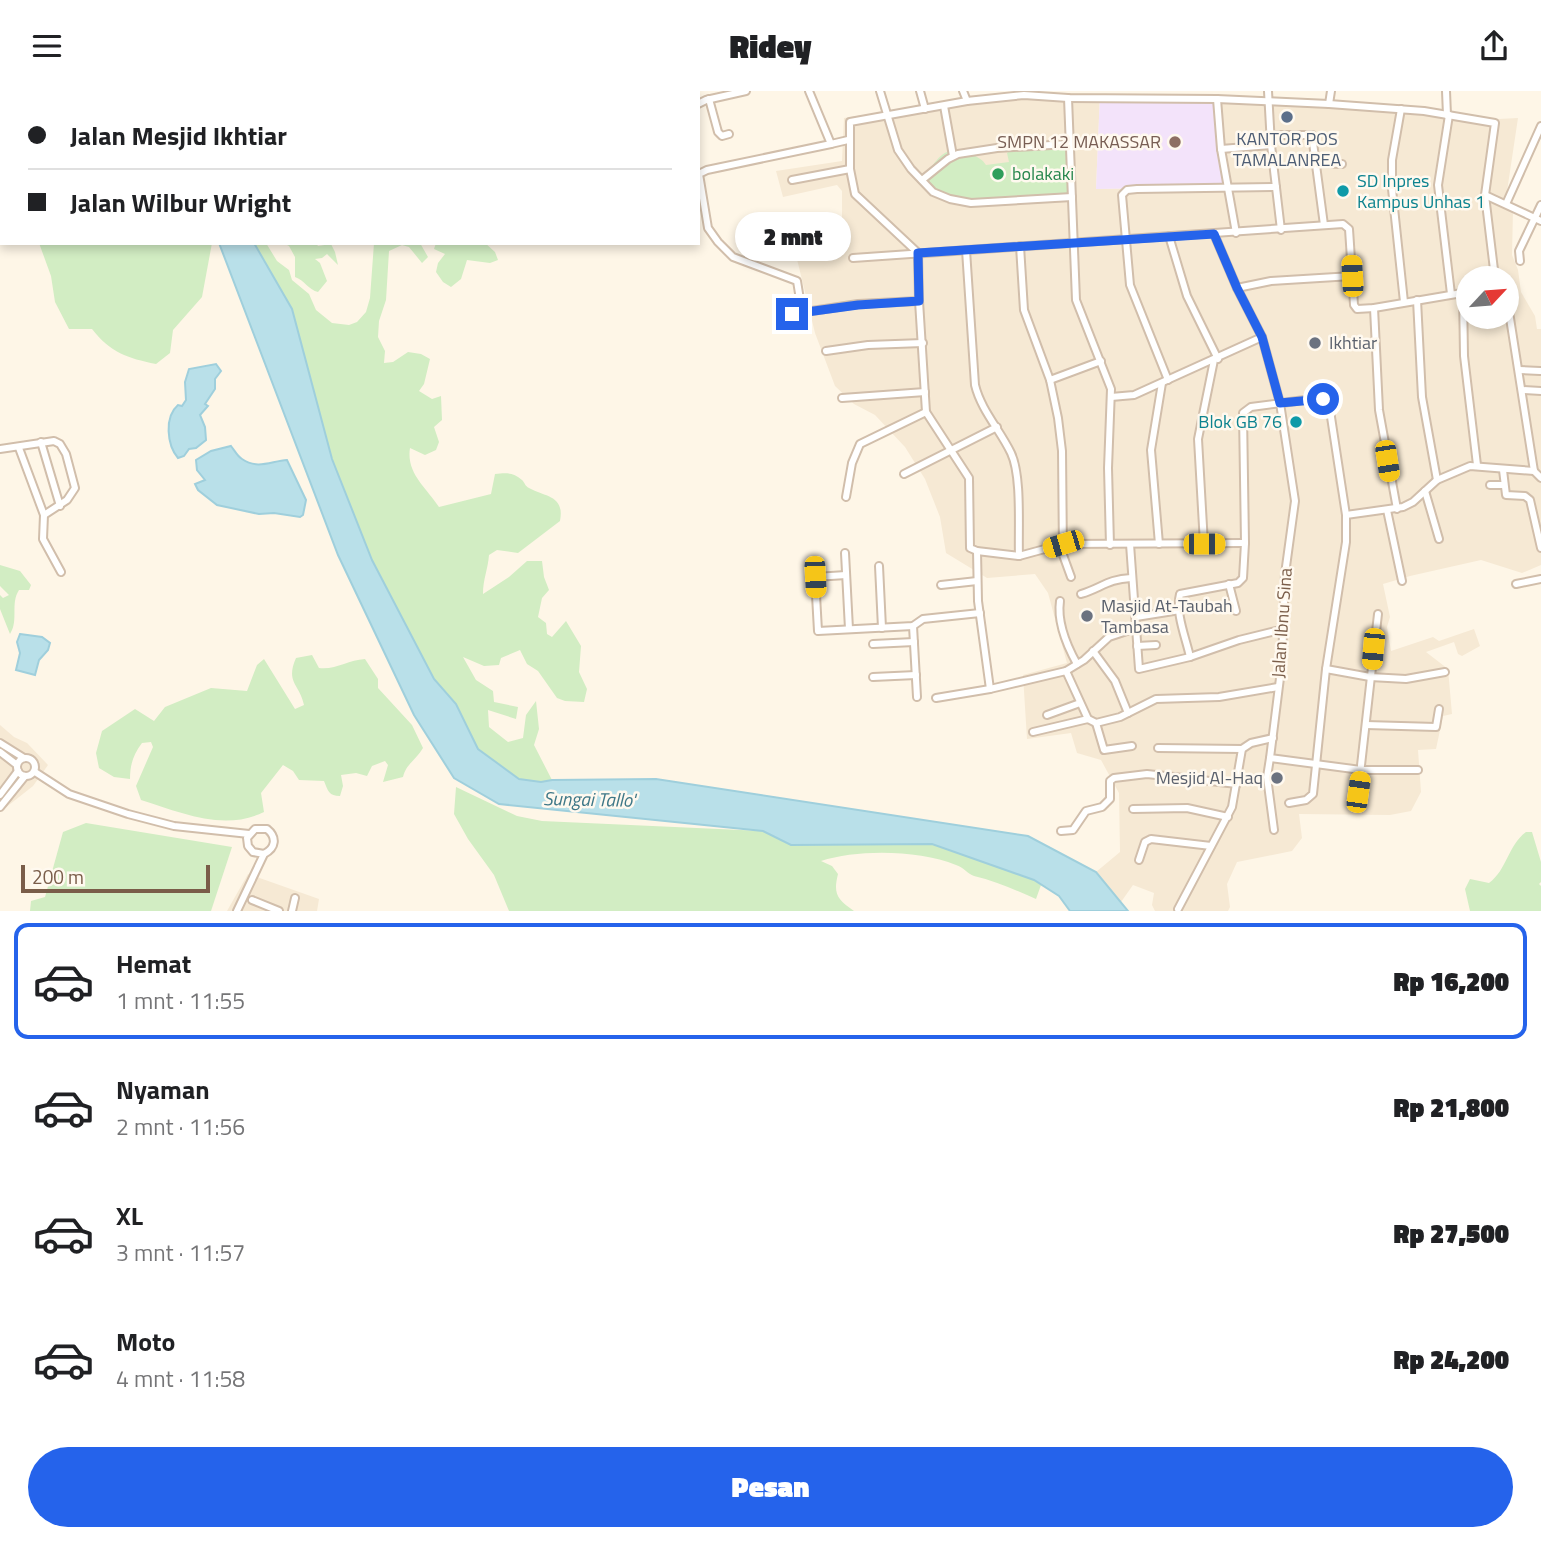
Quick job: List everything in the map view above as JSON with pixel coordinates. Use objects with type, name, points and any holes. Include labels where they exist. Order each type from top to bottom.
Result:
[{"type":"street","points":[[700,103],[746,91]]},
{"type":"street","points":[[809,91],[831,144]]},
{"type":"street","points":[[880,91],[898,150],[911,169],[933,192],[971,203],[1072,197]]},
{"type":"street","points":[[920,91],[926,109]]},
{"type":"street","points":[[963,91],[967,101]]},
{"type":"street","points":[[1268,91],[1270,145],[1281,230]]},
{"type":"street","points":[[1329,104],[1331,91]]},
{"type":"street","points":[[1446,91],[1448,115],[1438,185],[1451,294]]},
{"type":"street","points":[[1245,543],[1063,544],[1019,556],[975,550],[969,546],[969,478],[926,412],[918,253],[855,194],[850,169],[850,123],[1024,93],[1069,98],[1217,99],[1391,108],[1495,124],[1485,195],[1494,266]]},
{"type":"street","points":[[1069,98],[1076,300],[1110,384],[1110,545]]},
{"type":"street","points":[[709,99],[718,132],[722,135],[729,134]]},
{"type":"street","points":[[1217,99],[1221,149],[1236,233]]},
{"type":"street","points":[[944,106],[953,156]]},
{"type":"street","points":[[1401,109],[1392,160],[1392,189],[1404,302]]},
{"type":"street","points":[[1506,204],[1540,130]]},
{"type":"street","points":[[1270,135],[1311,134],[1324,225]]},
{"type":"street","points":[[700,174],[848,140]]},
{"type":"street","points":[[1533,143],[1541,146]]},
{"type":"street","points":[[922,180],[953,156],[997,148],[1069,144]]},
{"type":"street","points":[[1221,149],[1270,145]]},
{"type":"street","points":[[1317,163],[1342,164]]},
{"type":"street","points":[[792,180],[850,169]]},
{"type":"street","points":[[700,180],[707,222],[713,237],[733,257],[797,281],[802,312]]},
{"type":"street","points":[[1159,544],[1152,450],[1165,381],[1133,294],[1120,199],[1127,190],[1276,187]]},
{"type":"street","points":[[1485,195],[1538,220]]},
{"type":"street","points":[[1520,261],[1519,251],[1538,220],[1541,205]]},
{"type":"street","points":[[853,258],[1343,224],[1349,229],[1355,307],[1362,310],[1456,294]]},
{"type":"street","points":[[1214,234],[1262,337],[1280,403]]},
{"type":"street","points":[[1168,236],[1183,286],[1216,360],[1198,439],[1204,544]]},
{"type":"street","points":[[1020,246],[1024,310],[1050,380],[1062,451],[1063,555],[1071,577]]},
{"type":"street","points":[[966,250],[975,385],[982,405],[1012,454],[1016,473],[1019,556]]},
{"type":"street","points":[[1237,288],[1271,282],[1352,276]]},
{"type":"street","points":[[1417,300],[1422,397],[1437,480]]},
{"type":"street","points":[[792,314],[858,305],[919,301]]},
{"type":"street","points":[[1374,308],[1379,410],[1396,509]]},
{"type":"street","points":[[1465,329],[1464,366],[1477,465]]},
{"type":"street","points":[[1512,329],[1534,471],[1541,478]]},
{"type":"street","points":[[1111,397],[1135,395],[1262,337]]},
{"type":"street","points":[[826,351],[923,342]]},
{"type":"street","points":[[1050,380],[1101,361]]},
{"type":"street","points":[[1519,370],[1539,371]]},
{"type":"street","points":[[1522,390],[1541,391]]},
{"type":"street","points":[[842,398],[925,392]]},
{"type":"street","points":[[1190,657],[1180,610],[1181,594],[1241,582],[1243,577],[1243,412],[1251,407],[1320,398],[1326,400],[1329,404],[1346,516],[1346,542],[1326,669],[1312,797],[1289,803]]},
{"type":"street","name":"Jalan Ibnu Sina","points":[[1274,830],[1267,777],[1284,629],[1285,575],[1295,508],[1280,403]]},
{"type":"street","points":[[846,498],[852,463],[860,444],[926,412]]},
{"type":"street","points":[[904,474],[997,427]]},
{"type":"street","points":[[41,442],[60,506]]},
{"type":"street","points":[[0,449],[57,442],[66,454],[74,493],[60,506],[44,515]]},
{"type":"street","points":[[1530,449],[1541,447]]},
{"type":"street","points":[[19,448],[44,515],[43,539],[61,572]]},
{"type":"street","points":[[1346,516],[1408,505],[1437,480],[1477,465],[1503,470],[1534,471]]},
{"type":"street","points":[[1503,470],[1506,495],[1525,496],[1530,500],[1541,548]]},
{"type":"street","points":[[1490,485],[1503,485]]},
{"type":"street","points":[[1425,491],[1439,539]]},
{"type":"street","points":[[1387,510],[1402,580]]},
{"type":"street","points":[[1130,544],[1130,578],[1136,617],[1139,669],[1284,629]]},
{"type":"street","points":[[975,550],[990,689]]},
{"type":"street","points":[[845,553],[849,629]]},
{"type":"street","points":[[879,566],[882,628]]},
{"type":"street","points":[[846,575],[815,577],[818,631],[913,626],[923,619],[980,613]]},
{"type":"street","points":[[1081,594],[1097,589],[1110,580],[1130,578]]},
{"type":"street","points":[[1516,584],[1541,579]]},
{"type":"street","points":[[941,585],[977,581]]},
{"type":"street","points":[[1229,584],[1236,611]]},
{"type":"street","points":[[1060,601],[1062,629],[1077,664]]},
{"type":"street","points":[[1136,617],[1180,610]]},
{"type":"street","points":[[1358,792],[1378,614]]},
{"type":"street","points":[[913,626],[917,697]]},
{"type":"street","points":[[936,698],[990,689],[1066,671],[1109,637],[1136,628]]},
{"type":"street","points":[[873,644],[914,642]]},
{"type":"street","points":[[1137,646],[1156,645]]},
{"type":"street","points":[[1093,651],[1115,681],[1128,713]]},
{"type":"street","points":[[1326,669],[1370,677],[1406,679],[1445,672]]},
{"type":"street","points":[[1066,671],[1088,719],[1096,723],[1128,713],[1156,699],[1219,697],[1278,687]]},
{"type":"street","points":[[873,677],[916,675]]},
{"type":"street","points":[[1047,715],[1080,703]]},
{"type":"street","points":[[1366,725],[1436,727],[1439,709]]},
{"type":"street","points":[[1032,732],[1088,719]]},
{"type":"street","points":[[1096,723],[1104,750],[1132,746]]},
{"type":"street","points":[[1158,748],[1242,749],[1251,743],[1273,738]]},
{"type":"street","points":[[0,743],[34,762],[35,772]]},
{"type":"street","points":[[1178,909],[1228,817],[1237,784],[1242,749]]},
{"type":"street","points":[[0,753],[25,776]]},
{"type":"street","points":[[0,795],[24,758]]},
{"type":"street","points":[[1270,758],[1361,770],[1418,770]]},
{"type":"street","points":[[0,807],[25,776],[35,772]]},
{"type":"street","points":[[35,772],[69,794],[128,814],[174,826],[249,834]]},
{"type":"street","points":[[1061,831],[1073,831],[1086,811],[1102,807],[1110,799],[1110,781],[1114,778],[1147,774],[1237,784]]},
{"type":"street","points":[[1133,809],[1187,808],[1228,817]]},
{"type":"street","points":[[237,911],[264,854],[273,846],[272,835],[263,828],[255,829],[249,834],[247,842],[256,854],[264,854]]},
{"type":"street","points":[[1139,860],[1145,842],[1151,839],[1211,846]]},
{"type":"street","points":[[292,911],[295,898]]},
{"type":"street","points":[[252,900],[279,911]]},
{"type":"shaded area","points":[[1011,92],[1100,94],[1096,189],[1223,187],[1213,103],[1264,103],[1407,112],[1482,123],[1518,118],[1506,198],[1513,210],[1512,255],[1516,266],[1456,266],[1456,329],[1519,329],[1519,277],[1521,292],[1535,316],[1537,329],[1541,329],[1541,565],[1522,573],[1481,560],[1383,584],[1390,617],[1387,627],[1391,651],[1433,637],[1439,641],[1474,629],[1480,646],[1462,656],[1458,654],[1454,642],[1426,652],[1448,669],[1452,714],[1443,716],[1436,749],[1418,750],[1421,792],[1411,811],[1390,815],[1299,814],[1302,838],[1292,851],[1237,862],[1227,884],[1230,907],[1228,911],[1155,911],[1152,905],[1154,893],[1133,885],[1121,902],[1096,872],[1120,852],[1119,793],[1101,760],[1077,753],[1071,733],[1027,739],[1023,675],[1067,663],[1048,593],[1035,574],[987,578],[946,553],[940,517],[925,479],[905,447],[875,415],[854,404],[835,386],[815,333],[795,251],[842,241],[842,191],[837,185],[783,197],[776,171],[842,161],[844,118]]},
{"type":"shaded area","points":[[1100,94],[1213,103],[1223,187],[1096,189]]},
{"type":"shaded area","points":[[0,725],[14,737],[27,743],[48,765],[33,786],[0,812]]},
{"type":"shaded area","points":[[248,874],[319,899],[317,911],[227,911]]},
{"type":"green space","name":"bolakaki","points":[[1032,142],[1067,143],[1069,201],[952,203],[935,195],[921,183],[936,161],[948,151],[963,151],[986,165],[1009,162],[1007,153],[1015,147]]},
{"type":"green space","points":[[40,245],[212,245],[202,297],[173,330],[170,353],[156,364],[120,353],[106,344],[92,329],[69,329],[55,302],[51,276]]},
{"type":"green space","points":[[255,245],[267,245],[277,261],[289,270],[292,280],[309,294],[316,310],[332,323],[349,325],[357,322],[366,312],[370,298],[374,245],[402,245],[389,251],[386,300],[379,321],[378,337],[385,351],[384,363],[393,362],[408,352],[430,359],[424,384],[419,391],[432,399],[441,396],[442,420],[434,427],[439,442],[436,450],[425,455],[410,448],[411,465],[418,479],[439,507],[491,494],[495,474],[506,473],[519,477],[528,487],[552,498],[560,506],[560,521],[518,553],[497,550],[489,555],[483,594],[527,561],[542,561],[549,590],[542,598],[538,617],[546,623],[547,634],[552,637],[566,621],[581,646],[579,672],[587,689],[584,702],[557,698],[538,671],[527,664],[520,650],[501,658],[499,665],[484,666],[463,657],[476,680],[493,691],[494,702],[518,707],[516,719],[488,710],[489,727],[508,742],[523,738],[526,715],[536,701],[539,729],[534,745],[552,780],[541,782],[519,779],[478,749],[456,704],[434,680],[372,560],[332,459],[292,309]]},
{"type":"green space","points":[[287,245],[332,245],[338,265],[327,254],[315,259],[320,263],[327,281],[318,292],[295,277],[295,257]]},
{"type":"green space","points":[[402,245],[421,245],[428,257],[422,263],[409,247]]},
{"type":"green space","points":[[435,245],[487,245],[495,252],[498,260],[490,263],[467,260],[461,279],[451,287],[443,282],[436,272],[438,263],[445,254],[434,249]]},
{"type":"green space","points":[[0,565],[20,571],[31,585],[29,590],[19,590],[16,595],[14,623],[10,634],[0,609],[0,595],[3,598],[9,595],[0,586]]},
{"type":"green space","points":[[312,655],[319,668],[331,668],[365,659],[378,679],[378,688],[412,725],[423,748],[403,777],[383,782],[388,765],[385,761],[372,766],[367,776],[356,773],[341,775],[343,786],[340,796],[336,796],[329,792],[324,781],[299,780],[293,771],[283,765],[261,793],[264,812],[249,818],[217,820],[141,800],[136,786],[153,747],[151,742],[142,743],[136,752],[130,779],[114,777],[99,768],[96,753],[102,731],[135,709],[154,721],[165,707],[211,688],[247,691],[257,665],[264,659],[295,709],[304,705],[293,678],[293,666],[296,658]]},
{"type":"green space","points":[[456,787],[517,816],[542,821],[763,831],[791,845],[932,844],[1034,880],[1041,885],[1036,899],[974,876],[959,866],[941,860],[907,854],[870,853],[821,861],[832,866],[838,874],[836,891],[854,911],[509,911],[494,875],[454,814]]},
{"type":"green space","points":[[86,823],[232,847],[211,911],[30,911],[31,901],[45,897],[63,832]]},
{"type":"green space","points":[[1526,832],[1532,832],[1541,862],[1541,911],[1470,911],[1465,889],[1470,879],[1489,883],[1495,878],[1515,844]]},
{"type":"water","name":"Sungai Tallo'","points":[[220,245],[255,245],[292,309],[332,459],[372,560],[434,679],[456,704],[478,749],[519,779],[541,782],[656,779],[1028,836],[1096,872],[1128,911],[1070,911],[1059,896],[1034,880],[932,844],[791,845],[763,831],[499,804],[454,778],[414,715],[338,555]]},
{"type":"water","points":[[216,364],[221,371],[215,379],[215,389],[205,404],[208,406],[200,415],[206,440],[178,458],[169,439],[169,424],[174,410],[186,400],[185,382],[189,369]]},
{"type":"water","points":[[231,446],[240,458],[254,464],[287,460],[306,500],[303,515],[259,514],[217,505],[198,490],[195,484],[205,480],[197,470],[196,460],[211,451]]},
{"type":"water","points":[[20,634],[42,637],[50,643],[48,650],[39,660],[35,675],[16,670]]},
{"type":"place","name":"KANTOR POS TAMALANREA","points":[[1287,117]]},
{"type":"place","name":"SMPN 12 MAKASSAR","points":[[1175,142]]},
{"type":"place","name":"bolakaki","points":[[998,174]]},
{"type":"place","name":"SD Inpres Kampus Unhas 1","points":[[1343,191]]},
{"type":"place","name":"Ikhtiar","points":[[1315,343]]},
{"type":"place","name":"Blok GB 76","points":[[1296,422]]},
{"type":"place","name":"Masjid At-Taubah Tambasa","points":[[1087,616]]},
{"type":"place","name":"Mesjid Al-Haq","points":[[1277,778]]},
{"type":"route","points":[[792,314],[832,307],[919,301],[918,253],[1214,234],[1262,337],[1280,403],[1323,399]]}]
